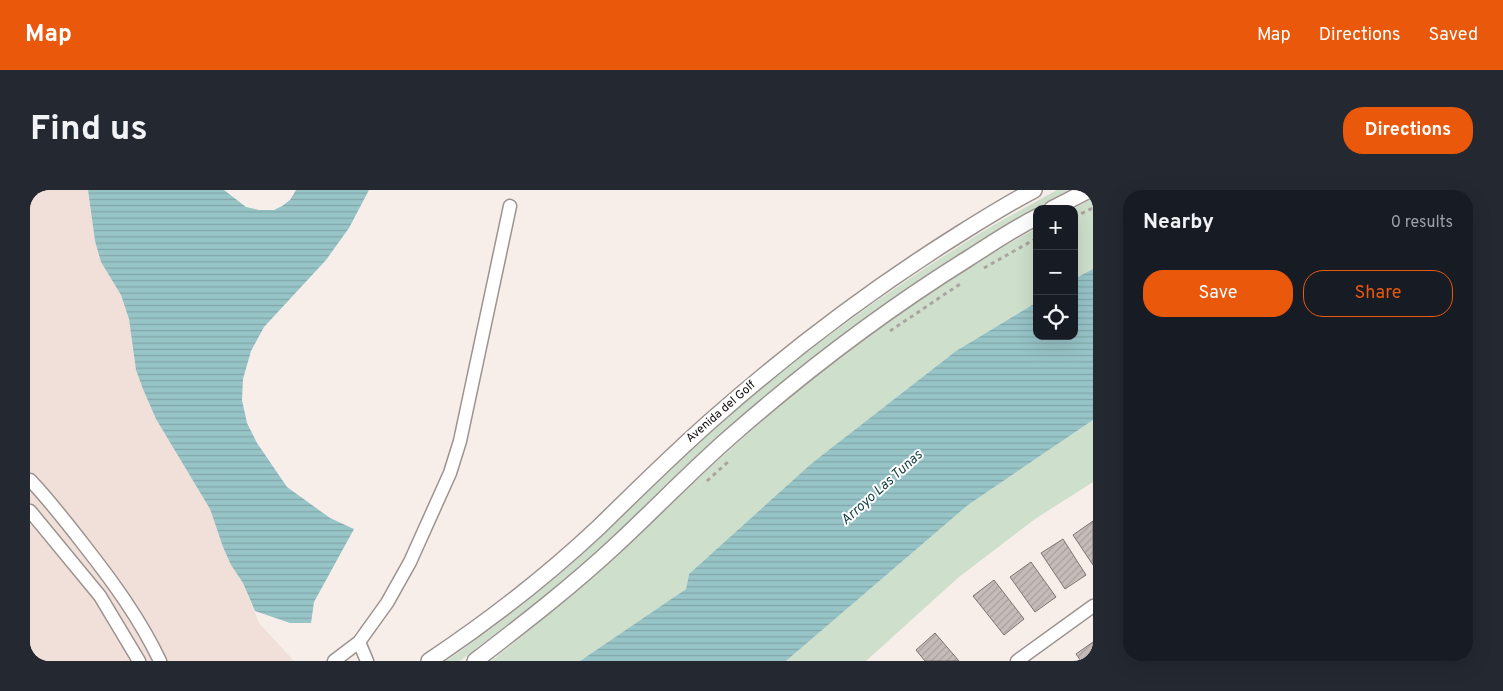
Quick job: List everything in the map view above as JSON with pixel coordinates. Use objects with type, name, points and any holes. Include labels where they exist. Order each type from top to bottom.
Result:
[{"type":"street","name":"Avenida del Golf","points":[[429,661],[498,612],[556,564],[598,528],[652,474],[713,418],[791,352],[864,296],[926,255],[1034,190]]},
{"type":"street","points":[[1060,205],[1089,190]]},
{"type":"street","points":[[334,661],[359,642],[387,603],[410,562],[450,473],[460,441],[510,206]]},
{"type":"street","name":"Avenida del Golf","points":[[475,661],[572,584],[730,437],[806,372],[879,317],[948,271],[1033,219]]},
{"type":"street","points":[[30,480],[48,499],[113,582],[146,632],[160,661]]},
{"type":"street","points":[[30,511],[100,596],[139,661]]},
{"type":"street","points":[[1017,661],[1093,606]]},
{"type":"street","points":[[359,642],[367,661]]},
{"type":"path","points":[[1078,215],[1093,208]]},
{"type":"path","points":[[983,269],[1033,240]]},
{"type":"path","points":[[887,334],[967,279]]},
{"type":"path","points":[[705,483],[734,456]]},
{"type":"shaded area","points":[[30,190],[88,190],[95,241],[101,262],[121,295],[129,319],[136,370],[156,419],[210,509],[223,547],[231,565],[243,583],[259,623],[294,661],[30,661]]},
{"type":"green space","points":[[1057,190],[1070,190],[1044,205],[1033,205],[1033,211],[971,247],[863,319],[757,403],[697,456],[579,569],[460,661],[446,661],[512,613],[560,574],[728,416],[803,355],[883,297],[988,228]]},
{"type":"green space","points":[[1093,198],[1093,269],[1078,277],[1078,250],[1078,206]]},
{"type":"green space","points":[[1033,230],[1033,304],[956,351],[812,463],[689,574],[686,589],[580,661],[491,661],[576,590],[741,439],[826,367],[902,310],[982,259]]},
{"type":"green space","points":[[1093,420],[1093,482],[1035,519],[959,577],[866,661],[786,661],[968,505]]},
{"type":"water","points":[[88,190],[224,190],[246,207],[259,210],[274,210],[290,200],[296,190],[369,190],[349,228],[326,260],[264,327],[251,351],[243,379],[242,400],[247,423],[257,443],[287,487],[330,518],[354,529],[314,602],[311,623],[290,623],[255,611],[243,583],[231,565],[210,509],[156,419],[143,389],[136,370],[129,319],[121,295],[101,262],[95,241]]},
{"type":"water","name":"Arroyo Las Tunas","points":[[1093,269],[1093,420],[968,505],[786,661],[580,661],[686,589],[689,574],[812,463],[956,351],[1033,304],[1033,340],[1078,340],[1078,277]]},
{"type":"building","points":[[1093,521],[1093,565],[1073,535]]},
{"type":"building","points":[[1063,539],[1086,575],[1065,589],[1041,553]]},
{"type":"building","points":[[1031,562],[1056,597],[1035,612],[1010,577]]},
{"type":"building","points":[[994,580],[1024,619],[1004,635],[973,596]]},
{"type":"building","points":[[935,633],[959,661],[925,661],[916,650]]},
{"type":"building","points":[[1093,642],[1093,661],[1081,661],[1076,654]]}]
